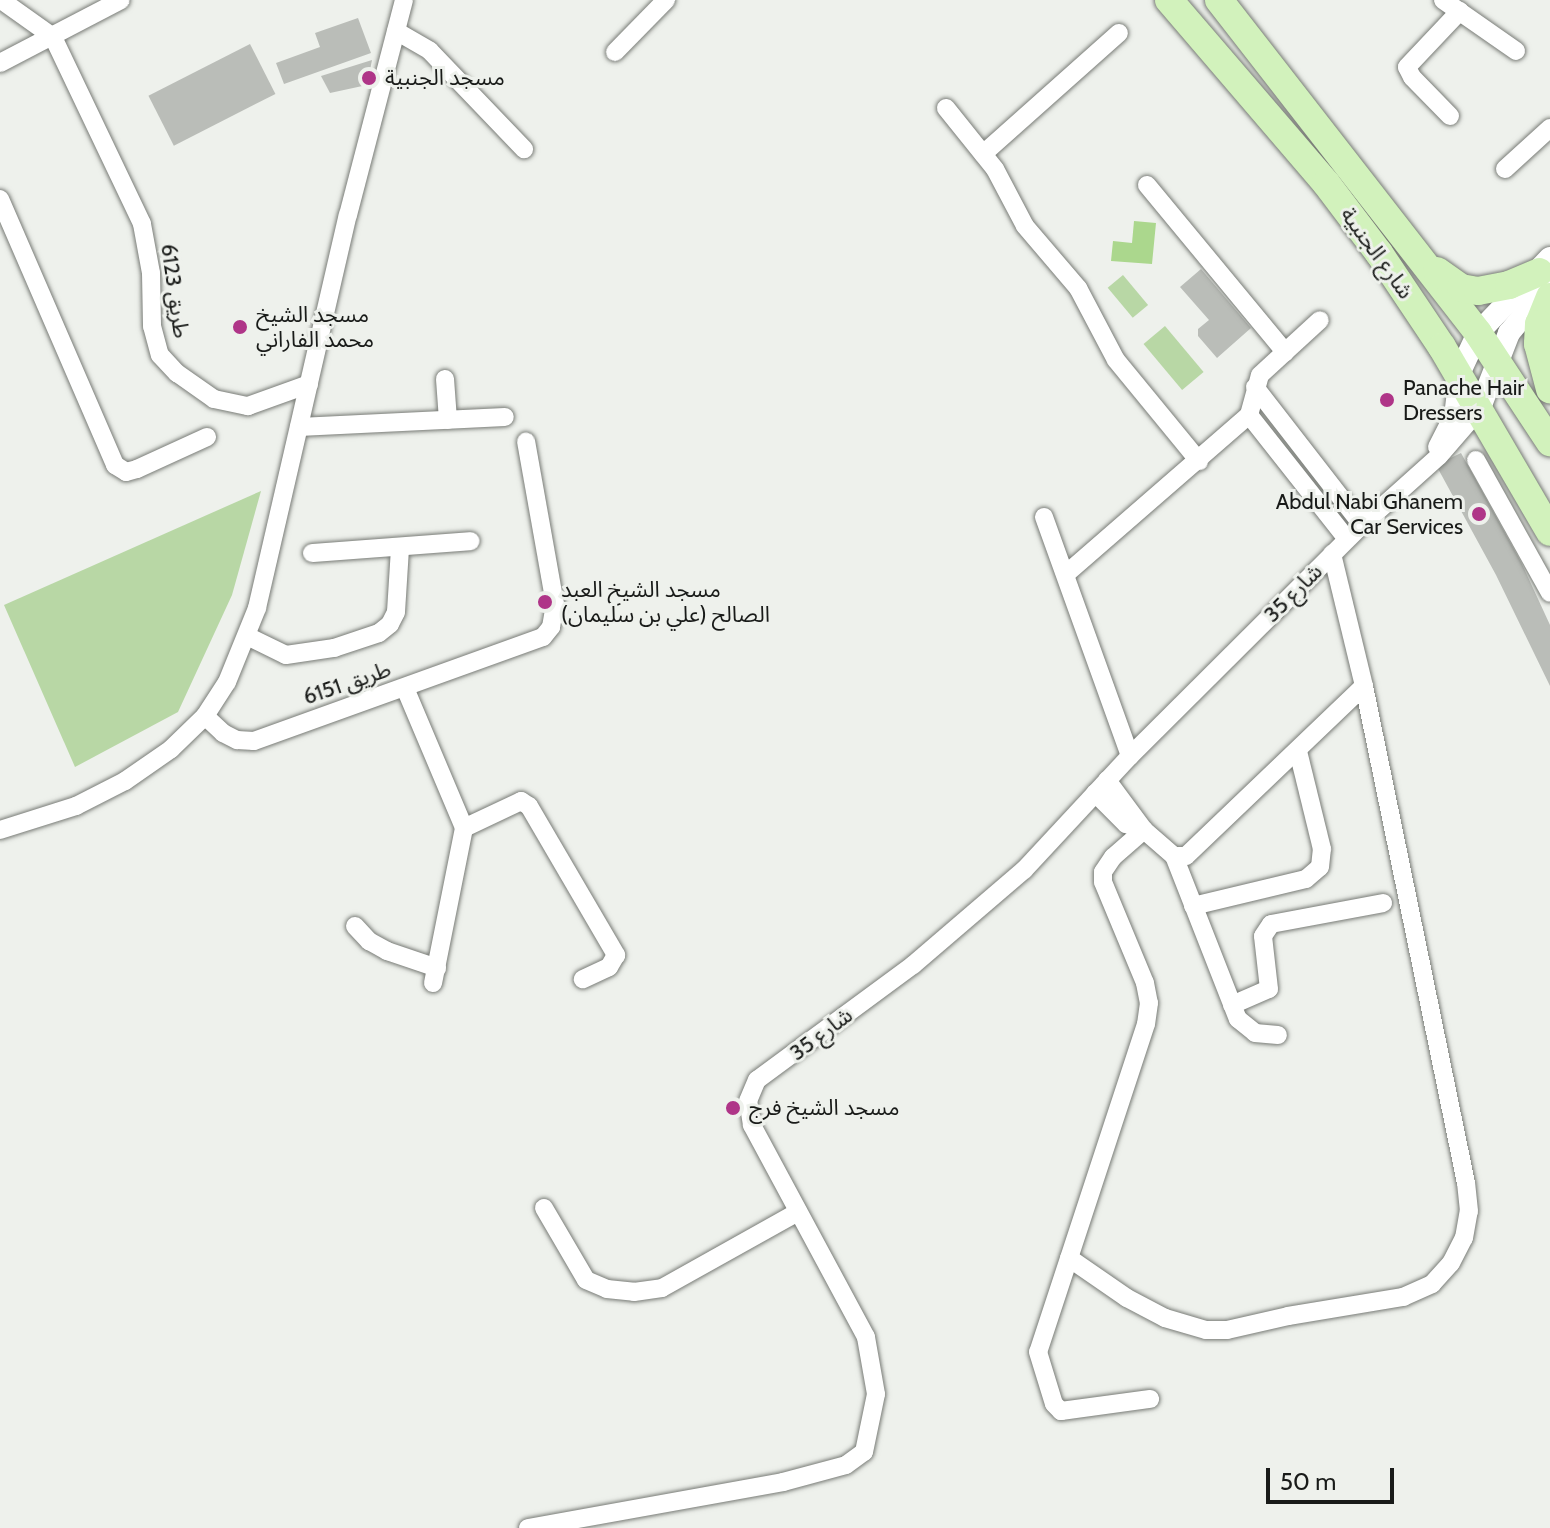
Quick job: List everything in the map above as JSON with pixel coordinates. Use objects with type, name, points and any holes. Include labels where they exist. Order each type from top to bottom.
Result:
[{"type":"main road","name":"شارع الجنبية","points":[[1169,0],[1349,213],[1412,302],[1550,532]]},
{"type":"main road","name":"شارع الجنبية","points":[[1228,6],[1478,333],[1550,442]]},
{"type":"main road","points":[[1404,240],[1443,276],[1461,288],[1491,289],[1547,278],[1538,344],[1550,389]]},
{"type":"street","name":"طريق 6123","points":[[1,0],[53,37],[142,224],[151,273],[152,326],[160,355],[177,373],[214,399],[248,406],[309,384]]},
{"type":"street","points":[[0,63],[121,0]]},
{"type":"street","points":[[0,830],[76,806],[125,781],[171,749],[205,716],[227,682],[247,636],[348,215],[404,0]]},
{"type":"street","points":[[615,52],[666,0]]},
{"type":"street","points":[[1443,0],[1516,51]]},
{"type":"street","points":[[1450,116],[1412,77],[1407,67],[1460,11]]},
{"type":"street","points":[[396,31],[430,51],[524,149]]},
{"type":"street","points":[[983,154],[1119,33]]},
{"type":"street","points":[[946,108],[983,154],[1025,226],[1091,307],[1116,360],[1199,461]]},
{"type":"street","points":[[1505,169],[1550,128]]},
{"type":"street","points":[[1147,185],[1285,352]]},
{"type":"street","points":[[0,199],[115,465],[126,472],[137,469],[207,437]]},
{"type":"street","name":"شارع 35","points":[[1425,467],[1453,416],[1458,376],[1478,333],[1547,278]]},
{"type":"street","name":"شارع 35","points":[[528,1528],[783,1482],[846,1465],[864,1452],[876,1394],[866,1337],[752,1125],[748,1101],[757,1080],[958,929],[1024,870],[1130,756],[1347,539],[1463,431],[1479,410],[1509,333],[1547,278]]},
{"type":"street","points":[[1066,574],[1249,415],[1260,375],[1320,320]]},
{"type":"street","points":[[445,379],[448,420]]},
{"type":"street","points":[[1255,387],[1362,525]]},
{"type":"street","points":[[1249,415],[1347,539]]},
{"type":"street","points":[[299,427],[505,417]]},
{"type":"street","points":[[1276,450],[1292,436]]},
{"type":"street","name":"طريق 6151","points":[[205,716],[223,733],[237,740],[254,741],[533,643],[551,627],[555,604],[526,442]]},
{"type":"street","points":[[1292,470],[1307,456]]},
{"type":"street","points":[[1476,460],[1550,593]]},
{"type":"street","points":[[1044,517],[1130,756]]},
{"type":"street","points":[[312,553],[471,541]]},
{"type":"street","points":[[247,636],[286,655],[334,648],[379,633],[390,624],[396,612],[400,548]]},
{"type":"street","points":[[1069,1258],[1127,1298],[1165,1318],[1206,1330],[1227,1330],[1288,1316],[1403,1297],[1432,1284],[1458,1251],[1469,1211],[1466,1183],[1364,686],[1332,554]]},
{"type":"street","points":[[1174,856],[1191,853],[1364,686]]},
{"type":"street","points":[[355,926],[369,941],[435,975],[464,828],[405,688]]},
{"type":"street","points":[[1193,906],[1306,879],[1320,867],[1322,849],[1298,751]]},
{"type":"street","points":[[1101,787],[1174,856],[1232,1005],[1248,1030],[1278,1035]]},
{"type":"street","points":[[464,828],[521,801],[529,806],[616,955],[609,967],[583,979]]},
{"type":"street","points":[[1144,830],[1113,857],[1103,872],[1103,882],[1145,983],[1148,1014],[1038,1352],[1057,1408],[1071,1412],[1150,1399]]},
{"type":"street","points":[[1232,1005],[1269,989],[1263,939],[1271,924],[1383,903]]},
{"type":"street","points":[[544,1208],[586,1280],[607,1289],[634,1292],[662,1288],[798,1212]]},
{"type":"shaded area","points":[[1134,221],[1156,223],[1152,264],[1111,261],[1113,241],[1132,243]]},
{"type":"shaded area","points":[[1123,275],[1148,305],[1133,318],[1108,288]]},
{"type":"shaded area","points":[[1165,326],[1204,372],[1182,390],[1144,344]]},
{"type":"shaded area","points":[[261,491],[232,595],[178,712],[75,767],[4,605]]},
{"type":"building","points":[[358,18],[371,53],[284,84],[276,63],[320,47],[315,33]]},
{"type":"building","points":[[250,44],[275,94],[174,146],[148,96]]},
{"type":"building","points":[[372,60],[367,85],[330,93],[321,76]]},
{"type":"building","points":[[1201,269],[1251,328],[1217,358],[1198,336],[1198,329],[1209,320],[1180,287]]},
{"type":"building","points":[[1461,453],[1521,562],[1550,625],[1550,686],[1496,575],[1436,465]]},
{"type":"place","name":"مسجد الجنبية","points":[[369,78]]},
{"type":"place","name":"مسجد الشيخ محمد الفاراني","points":[[240,327]]},
{"type":"place","name":"Panache Hair Dressers","points":[[1387,400]]},
{"type":"place","name":"Abdul Nabi Ghanem Car Services","points":[[1479,514]]},
{"type":"place","name":"مسجد الشيخ العبد الصالح (علي بن سليمان)","points":[[545,602]]},
{"type":"place","name":"مسجد الشيخ فرج","points":[[733,1108]]}]
